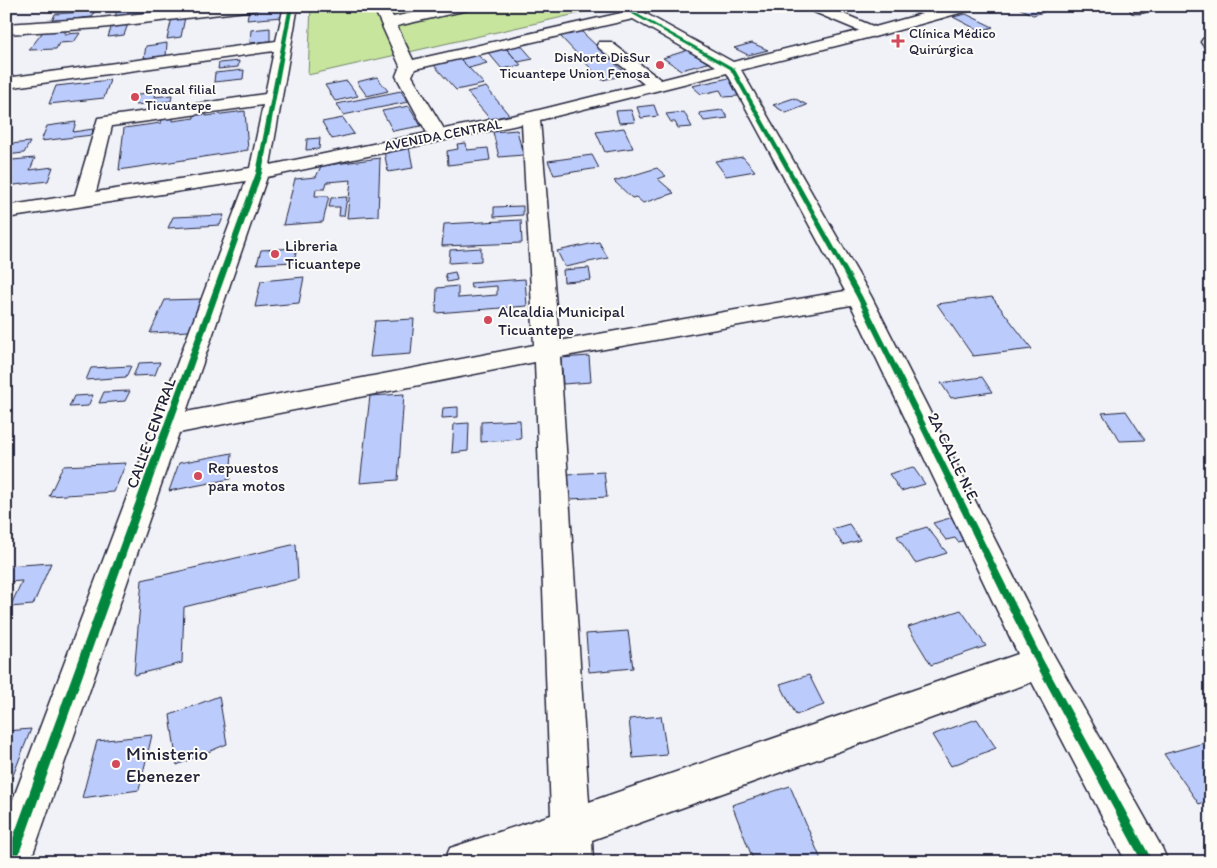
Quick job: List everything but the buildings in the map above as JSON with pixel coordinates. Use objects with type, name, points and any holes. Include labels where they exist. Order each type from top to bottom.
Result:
[{"type":"street","points":[[100,23],[106,6]]},
{"type":"street","points":[[9,35],[22,28],[100,23],[255,6]]},
{"type":"street","name":"CALLE CENTRAL","points":[[10,862],[259,173],[292,6]]},
{"type":"street","points":[[380,6],[408,66]]},
{"type":"street","points":[[388,23],[466,6]]},
{"type":"street","points":[[620,6],[732,68]]},
{"type":"street","points":[[812,6],[880,30]]},
{"type":"street","points":[[832,6],[880,30]]},
{"type":"street","points":[[913,6],[937,15]]},
{"type":"street","name":"AVENIDA CENTRAL","points":[[6,212],[259,173],[531,117],[732,68],[937,15],[960,7]]},
{"type":"street","points":[[438,135],[404,76],[404,71],[408,66],[636,14]]},
{"type":"street","points":[[6,83],[284,45]]},
{"type":"street","points":[[605,45],[658,86]]},
{"type":"street","name":"2A CALLE N.E.","points":[[732,68],[859,296],[1040,663],[1148,862]]},
{"type":"street","points":[[84,200],[104,122],[274,98]]},
{"type":"street","points":[[531,117],[546,351],[572,845]]},
{"type":"street","points":[[169,425],[546,351],[859,296]]},
{"type":"street","points":[[464,862],[572,845],[1040,663]]},
{"type":"green space","points":[[311,6],[605,6],[607,7],[308,75]]},
{"type":"cycle path","points":[[10,862],[259,173],[291,6]]},
{"type":"cycle path","points":[[620,6],[732,68],[859,296],[1040,663],[1148,862]]},
{"type":"place","name":"Clínica Médico Quirúrgica","points":[[898,41]]},
{"type":"place","name":"DisNorte DisSur Ticuantepe Union Fenosa","points":[[660,65]]},
{"type":"place","name":"Enacal filial Ticuantepe","points":[[135,97]]},
{"type":"place","name":"Libreria Ticuantepe","points":[[275,254]]},
{"type":"place","name":"Alcaldia Municipal Ticuantepe","points":[[488,320]]},
{"type":"place","name":"Repuestos para motos","points":[[198,476]]},
{"type":"place","name":"Ministerio Ebenezer","points":[[116,764]]}]
